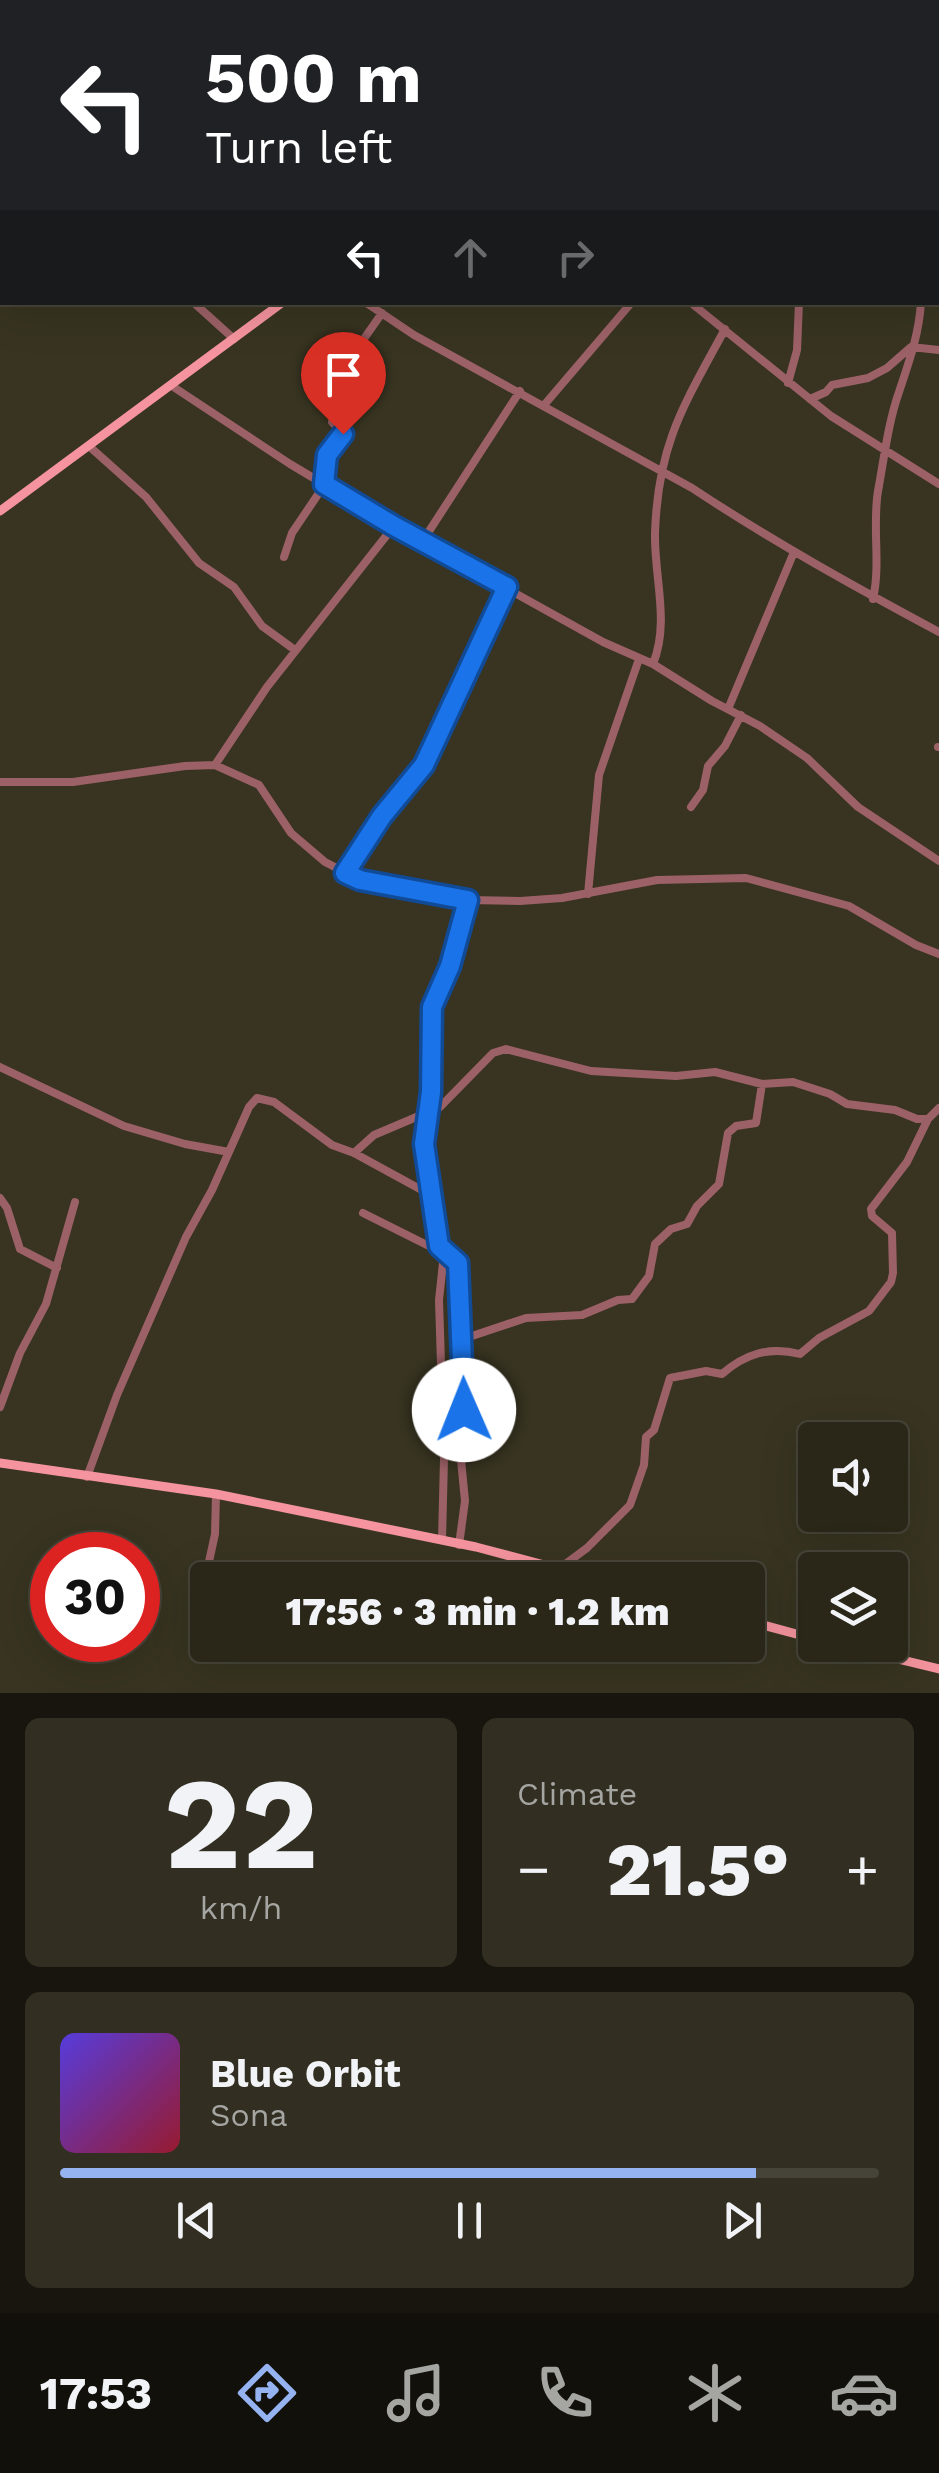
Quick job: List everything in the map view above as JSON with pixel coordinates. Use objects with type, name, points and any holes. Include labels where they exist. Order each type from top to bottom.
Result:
[{"type":"main road","points":[[0,510],[279,305]]},
{"type":"main road","points":[[0,1463],[216,1494],[534,1562]]},
{"type":"main road","points":[[765,1625],[798,1634]]},
{"type":"main road","points":[[908,1661],[939,1669]]},
{"type":"street","points":[[196,305],[234,339]]},
{"type":"street","points":[[370,305],[414,335],[545,404],[872,599],[939,632]]},
{"type":"street","points":[[545,404],[629,305]]},
{"type":"street","points":[[694,305],[788,383],[939,484]]},
{"type":"street","points":[[788,383],[798,350],[799,305]]},
{"type":"street","points":[[872,599],[877,577],[874,522],[898,392],[915,346],[920,305]]},
{"type":"street","points":[[284,556],[292,533],[324,484],[327,455],[343,434],[332,418],[349,385],[340,373],[382,313]]},
{"type":"street","points":[[653,664],[661,626],[655,534],[660,471],[678,416],[725,329]]},
{"type":"street","points":[[810,399],[832,385],[860,380],[887,368],[915,346],[939,350]]},
{"type":"street","points":[[172,386],[290,464],[394,526],[653,664],[785,741],[858,807],[939,860]]},
{"type":"street","points":[[422,542],[520,391]]},
{"type":"street","points":[[90,447],[146,497],[199,563],[234,587],[262,626],[296,650]]},
{"type":"street","points":[[214,765],[296,650],[394,526]]},
{"type":"street","points":[[728,709],[794,552]]},
{"type":"street","points":[[345,873],[382,816],[424,765],[507,587]]},
{"type":"street","points":[[588,894],[599,774],[639,659]]},
{"type":"street","points":[[691,807],[703,790],[708,766],[725,746],[741,716]]},
{"type":"street","points":[[0,782],[73,782],[214,765],[259,785],[292,832],[325,862],[360,880],[468,900],[542,900],[648,881],[746,878],[849,906],[939,954]]},
{"type":"street","points":[[442,1540],[440,1249],[424,1144],[432,1007],[450,966],[468,900]]},
{"type":"street","points":[[354,1153],[374,1136],[427,1114],[450,1099],[499,1050],[591,1071],[676,1076],[714,1072],[762,1084],[793,1082],[847,1104],[928,1118]]},
{"type":"street","points":[[0,1067],[124,1126],[229,1152]]},
{"type":"street","points":[[463,1339],[526,1318],[582,1315],[635,1297],[650,1272],[654,1244],[671,1229],[686,1226],[696,1206],[719,1184],[728,1133],[736,1126],[756,1123],[762,1084]]},
{"type":"street","points":[[86,1477],[186,1237],[249,1107],[257,1098],[265,1097],[320,1138],[429,1194]]},
{"type":"street","points":[[568,1562],[630,1506],[644,1465],[646,1437],[654,1430],[670,1378],[706,1371],[722,1374],[732,1363],[762,1351],[800,1354],[819,1338],[869,1311],[890,1282],[894,1267],[892,1233],[872,1216],[871,1209],[907,1162],[928,1118],[939,1109]]},
{"type":"street","points":[[0,1198],[20,1249],[57,1268]]},
{"type":"street","points":[[0,1406],[20,1353],[46,1304],[74,1202]]},
{"type":"street","points":[[363,1213],[440,1249],[458,1263],[464,1410],[460,1452],[465,1501],[459,1545]]},
{"type":"street","points":[[209,1562],[215,1534],[216,1494]]},
{"type":"route","points":[[343,434],[327,455],[324,484],[507,587],[424,765],[382,816],[345,873],[360,880],[468,900],[450,966],[432,1007],[431,1092],[424,1144],[439,1246],[458,1263],[464,1410]]}]
